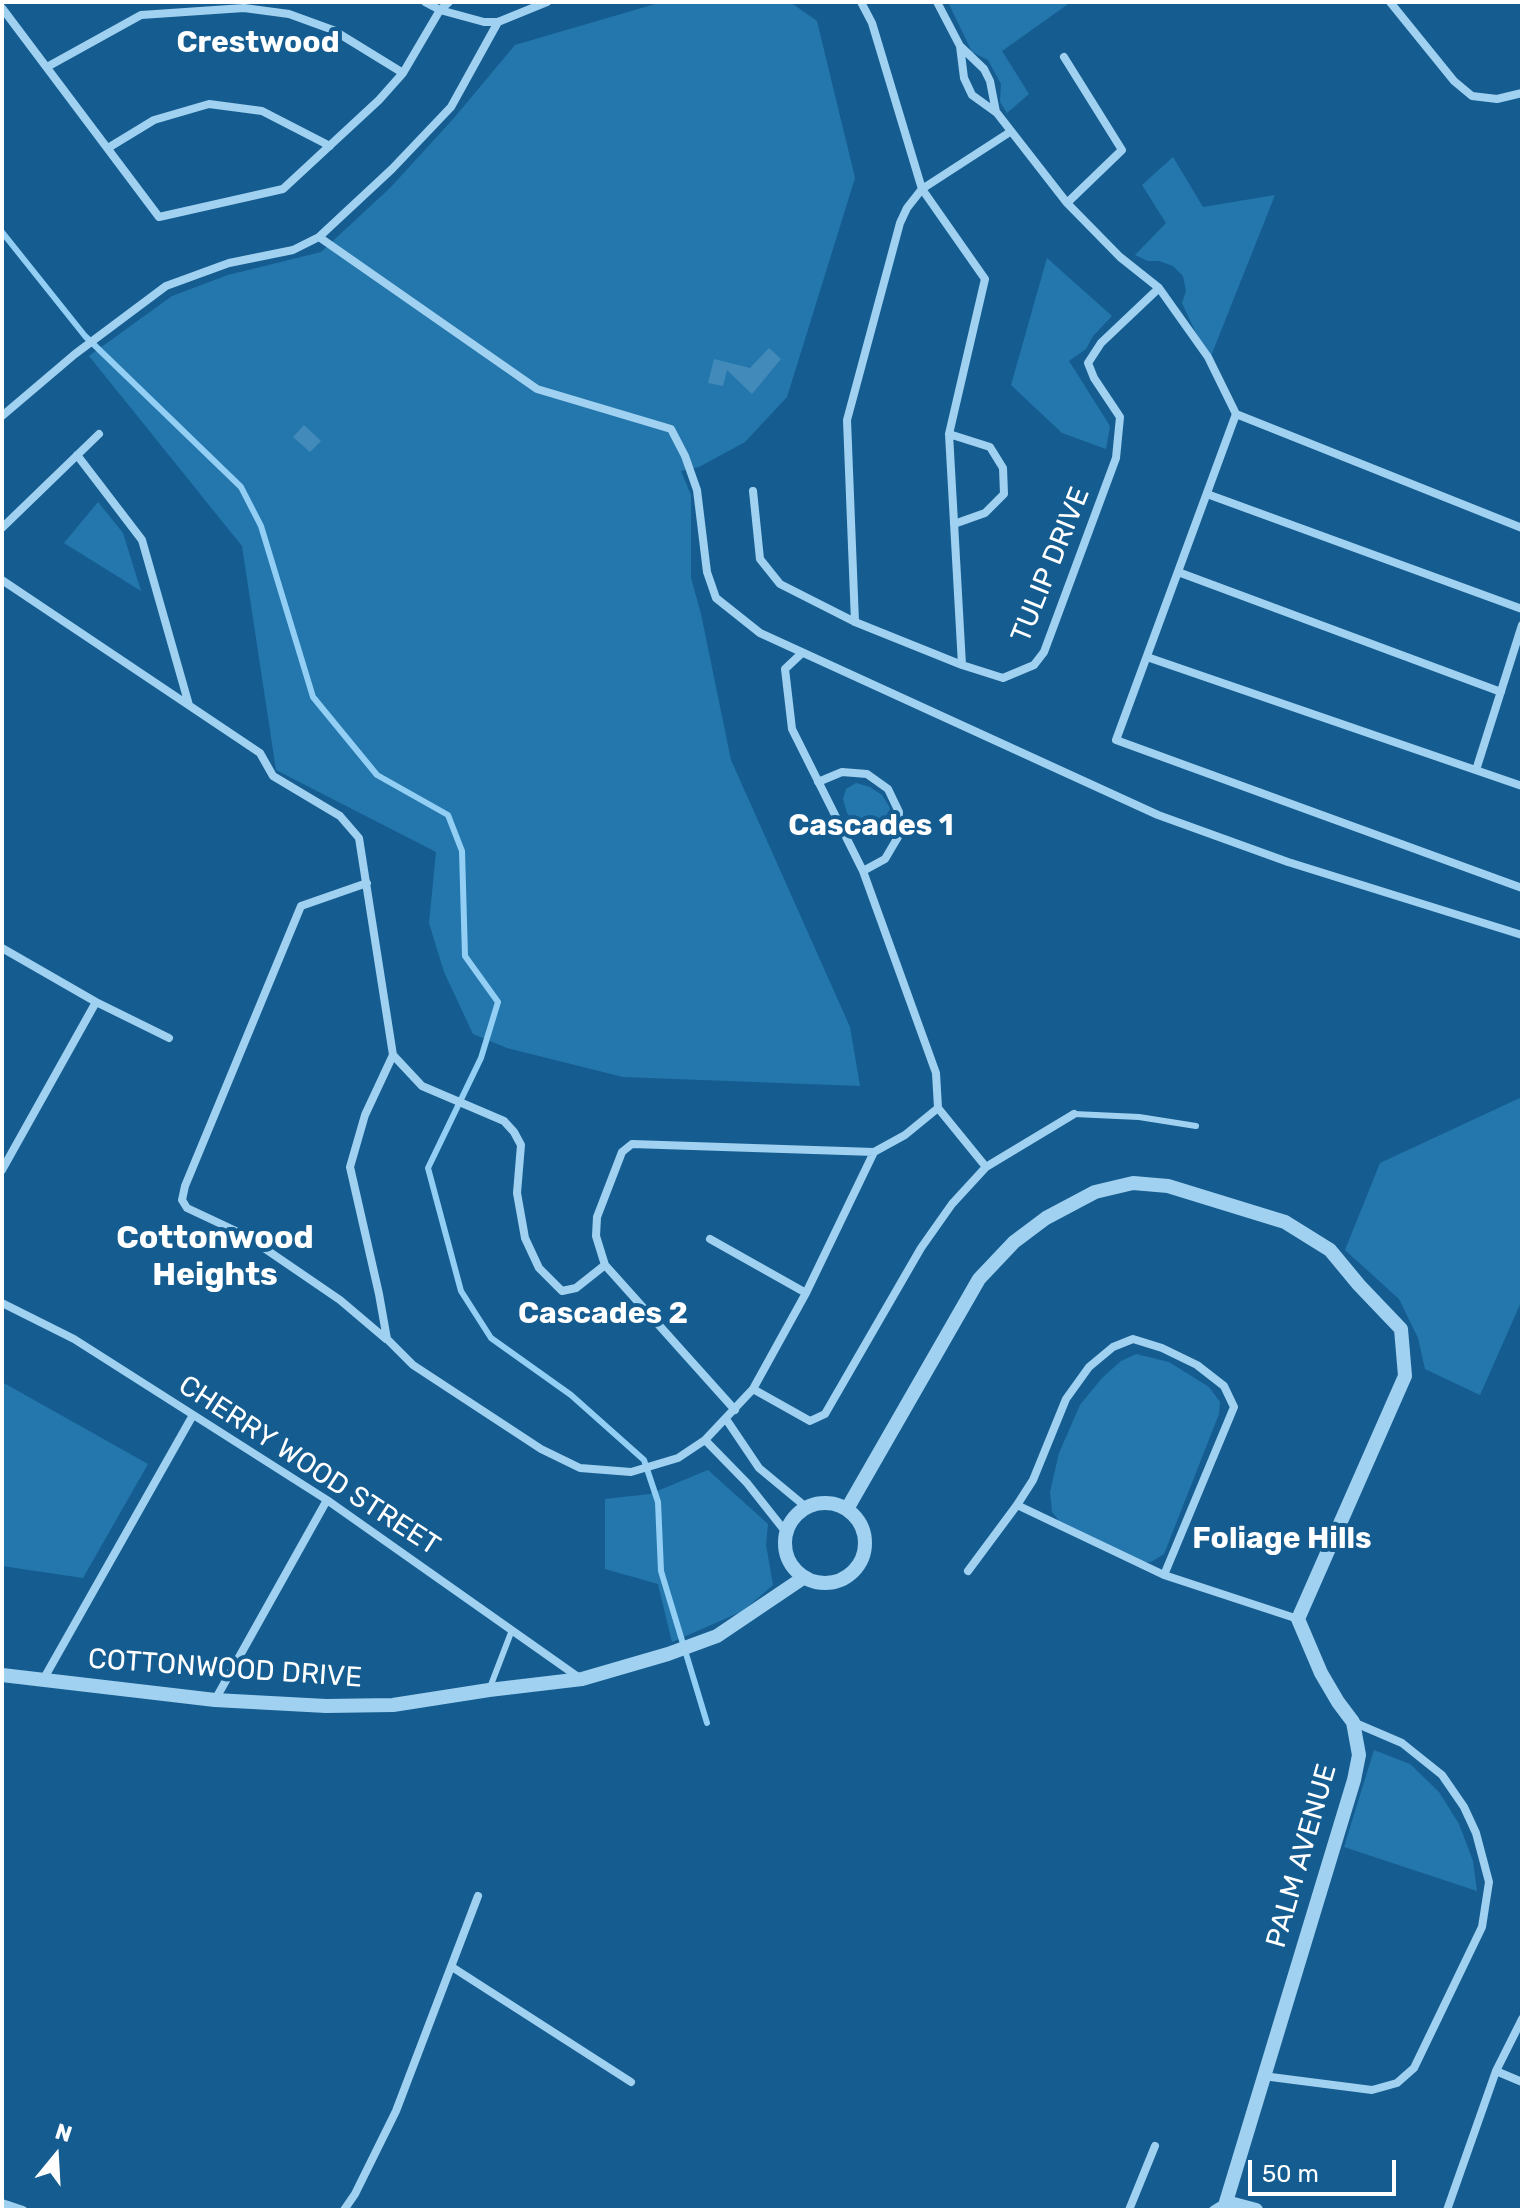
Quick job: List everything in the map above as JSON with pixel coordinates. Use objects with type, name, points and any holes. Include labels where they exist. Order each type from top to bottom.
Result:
[{"type":"street","points":[[425,2],[440,10],[484,22],[498,22],[547,2]]},
{"type":"street","points":[[2,8],[159,217],[283,189],[379,100],[403,73],[440,10],[449,2]]},
{"type":"street","points":[[861,2],[872,23],[922,189],[985,279],[949,434],[962,665]]},
{"type":"street","points":[[937,2],[960,46],[984,69],[997,113]]},
{"type":"street","points":[[1390,2],[1454,81],[1472,96],[1497,99],[1522,93]]},
{"type":"street","points":[[47,67],[141,15],[244,5],[289,14],[333,30],[403,73]]},
{"type":"street","points":[[2,416],[75,354],[166,286],[229,263],[293,250],[319,237],[392,169],[451,107],[498,22]]},
{"type":"street","points":[[960,46],[964,78],[972,95],[997,113],[1067,203],[1120,257],[1159,288],[1208,357],[1236,414],[1522,528]]},
{"type":"street","points":[[1064,57],[1122,150],[1067,203]]},
{"type":"street","points":[[108,148],[154,120],[209,104],[262,111],[330,146]]},
{"type":"street","points":[[855,622],[847,420],[900,223],[922,189],[1010,132]]},
{"type":"street","points":[[319,237],[537,389],[671,429],[697,490],[707,572],[716,598],[760,633],[1158,815],[1288,862],[1522,935]]},
{"type":"street","name":"TULIP DRIVE","points":[[753,491],[760,559],[780,584],[855,622],[962,665],[1003,678],[1034,665],[1044,652],[1116,458],[1120,417],[1094,378],[1088,363],[1101,343],[1159,288]]},
{"type":"street","points":[[1236,414],[1116,740],[1522,888]]},
{"type":"street","points":[[2,528],[99,434]]},
{"type":"street","points":[[949,434],[990,447],[1003,468],[1004,494],[985,513],[954,524]]},
{"type":"street","points":[[77,455],[142,540],[189,706]]},
{"type":"street","points":[[1207,494],[1522,609]]},
{"type":"street","points":[[1178,572],[1501,692]]},
{"type":"street","points":[[2,580],[260,753],[273,776],[340,816],[359,838],[393,1055],[365,1115],[350,1167],[387,1339]]},
{"type":"street","points":[[1476,770],[1522,625]]},
{"type":"street","points":[[802,653],[785,669],[792,729],[863,871],[936,1073],[938,1108],[986,1167]]},
{"type":"street","points":[[1147,657],[1522,786]]},
{"type":"street","points":[[818,782],[842,772],[867,774],[888,789],[899,812],[898,837],[885,859],[863,871]]},
{"type":"street","points":[[367,883],[301,906],[185,1186],[182,1200],[187,1208],[261,1246],[340,1300],[413,1365],[541,1449],[580,1468],[631,1472],[678,1458],[705,1440],[753,1389],[806,1293],[874,1152]]},
{"type":"street","points":[[2,948],[96,1002],[169,1038]]},
{"type":"street","points":[[2,1170],[96,1002]]},
{"type":"street","points":[[393,1055],[422,1086],[504,1121],[514,1132],[521,1145],[517,1193],[525,1238],[539,1268],[562,1291],[576,1288],[605,1265]]},
{"type":"street","points":[[735,1410],[605,1265],[596,1236],[597,1217],[622,1152],[632,1144],[874,1152],[905,1135],[938,1108]]},
{"type":"street","points":[[753,1389],[810,1421],[825,1414],[921,1248],[952,1204],[986,1167],[1074,1114]]},
{"type":"street","points":[[847,1509],[979,1279],[1014,1242],[1046,1218],[1095,1192],[1133,1183],[1168,1186],[1285,1222],[1330,1250],[1401,1329],[1405,1376],[1298,1619],[1164,1575],[1017,1505]]},
{"type":"street","points":[[710,1239],[806,1293]]},
{"type":"street","name":"CHERRY WOOD STREET","points":[[2,1303],[74,1339],[327,1500],[582,1679]]},
{"type":"street","points":[[968,1571],[1033,1480],[1066,1399],[1089,1367],[1113,1347],[1133,1339],[1162,1348],[1197,1365],[1224,1386],[1234,1407],[1164,1575]]},
{"type":"street","points":[[42,1681],[193,1415]]},
{"type":"street","points":[[726,1419],[759,1468],[806,1507]]},
{"type":"street","points":[[705,1440],[747,1483],[785,1531]]},
{"type":"street","points":[[215,1700],[327,1500]]},
{"type":"street","points":[[819,1503],[847,1509],[858,1520],[865,1534],[865,1550],[859,1565],[848,1577],[834,1583],[818,1584],[803,1578],[790,1565],[784,1548],[785,1531],[793,1517],[806,1507],[819,1503]]},
{"type":"street","name":"COTTONWOOD DRIVE","points":[[2,1675],[215,1700],[326,1706],[393,1705],[582,1679],[668,1654],[717,1636],[803,1578]]},
{"type":"street","name":"PALM AVENUE","points":[[1226,2202],[1359,1755],[1353,1722],[1321,1673],[1298,1619]]},
{"type":"street","points":[[1263,2076],[1372,2090],[1397,2083],[1414,2068],[1482,1927],[1489,1882],[1476,1833],[1464,1807],[1442,1775],[1402,1743],[1353,1722]]},
{"type":"street","points":[[344,2210],[396,2111],[478,1896]]},
{"type":"street","points":[[452,1967],[631,2082]]},
{"type":"street","points":[[1447,2210],[1496,2071],[1522,2019]]},
{"type":"street","points":[[1496,2071],[1522,2082]]},
{"type":"street","points":[[1129,2210],[1155,2146]]},
{"type":"street","points":[[1213,2210],[1226,2202],[1256,2210]]},
{"type":"street","points":[[2,2203],[23,2210]]},
{"type":"lane","points":[[1074,1114],[1139,1117],[1196,1126]]},
{"type":"lane","points":[[489,1690],[512,1630]]},
{"type":"shaded area","points":[[662,2],[790,2],[817,21],[855,178],[787,397],[745,442],[699,467],[681,471],[691,495],[691,578],[731,760],[850,1027],[860,1086],[623,1077],[507,1048],[473,1034],[444,972],[429,923],[436,852],[276,770],[242,546],[89,356],[172,296],[228,275],[321,252],[391,187],[515,45]]},
{"type":"shaded area","points":[[948,2],[1071,2],[1002,51],[1029,94],[1007,113],[1000,102],[1001,84],[988,60],[972,52]]},
{"type":"shaded area","points":[[1173,157],[1203,207],[1275,195],[1209,361],[1182,303],[1186,291],[1183,276],[1173,266],[1135,255],[1166,223],[1142,185]]},
{"type":"shaded area","points":[[1047,258],[1112,316],[1093,336],[1086,349],[1069,361],[1110,426],[1106,449],[1062,433],[1011,385]]},
{"type":"shaded area","points":[[98,502],[123,533],[141,591],[64,543]]},
{"type":"shaded area","points":[[856,783],[882,795],[890,808],[886,828],[878,838],[861,834],[847,813],[843,799],[846,789]]},
{"type":"shaded area","points":[[1522,1097],[1522,1300],[1480,1395],[1425,1369],[1418,1338],[1399,1299],[1345,1250],[1380,1163]]},
{"type":"shaded area","points":[[1136,1354],[1169,1362],[1209,1387],[1220,1402],[1219,1414],[1164,1554],[1151,1562],[1139,1563],[1061,1523],[1052,1512],[1050,1492],[1059,1453],[1080,1405],[1102,1378],[1121,1361]]},
{"type":"shaded area","points":[[2,1382],[148,1464],[83,1578],[2,1566]]},
{"type":"shaded area","points":[[708,1470],[768,1524],[766,1545],[773,1585],[743,1611],[672,1642],[658,1584],[605,1569],[605,1499],[650,1494]]},
{"type":"shaded area","points":[[1374,1750],[1410,1764],[1439,1792],[1459,1824],[1473,1861],[1477,1891],[1344,1847]]},
{"type":"building","points":[[769,348],[781,359],[752,394],[727,370],[723,386],[708,383],[714,359],[750,368]]},
{"type":"building","points":[[304,425],[321,441],[310,452],[293,437]]},
{"type":"waterway","points":[[2,232],[85,336],[241,487],[261,526],[313,697],[377,775],[448,815],[462,851],[465,956],[498,1002],[481,1058],[428,1168],[461,1291],[491,1338],[571,1395],[644,1460],[658,1502],[661,1571],[707,1723]]},
{"type":"district","name":"Crestwood","points":[[258,43]]},
{"type":"district","name":"Cascades 1","points":[[871,826]]},
{"type":"district","name":"Cottonwood Heights","points":[[215,1258]]},
{"type":"district","name":"Cascades 2","points":[[603,1314]]},
{"type":"district","name":"Foliage Hills","points":[[1282,1539]]}]
